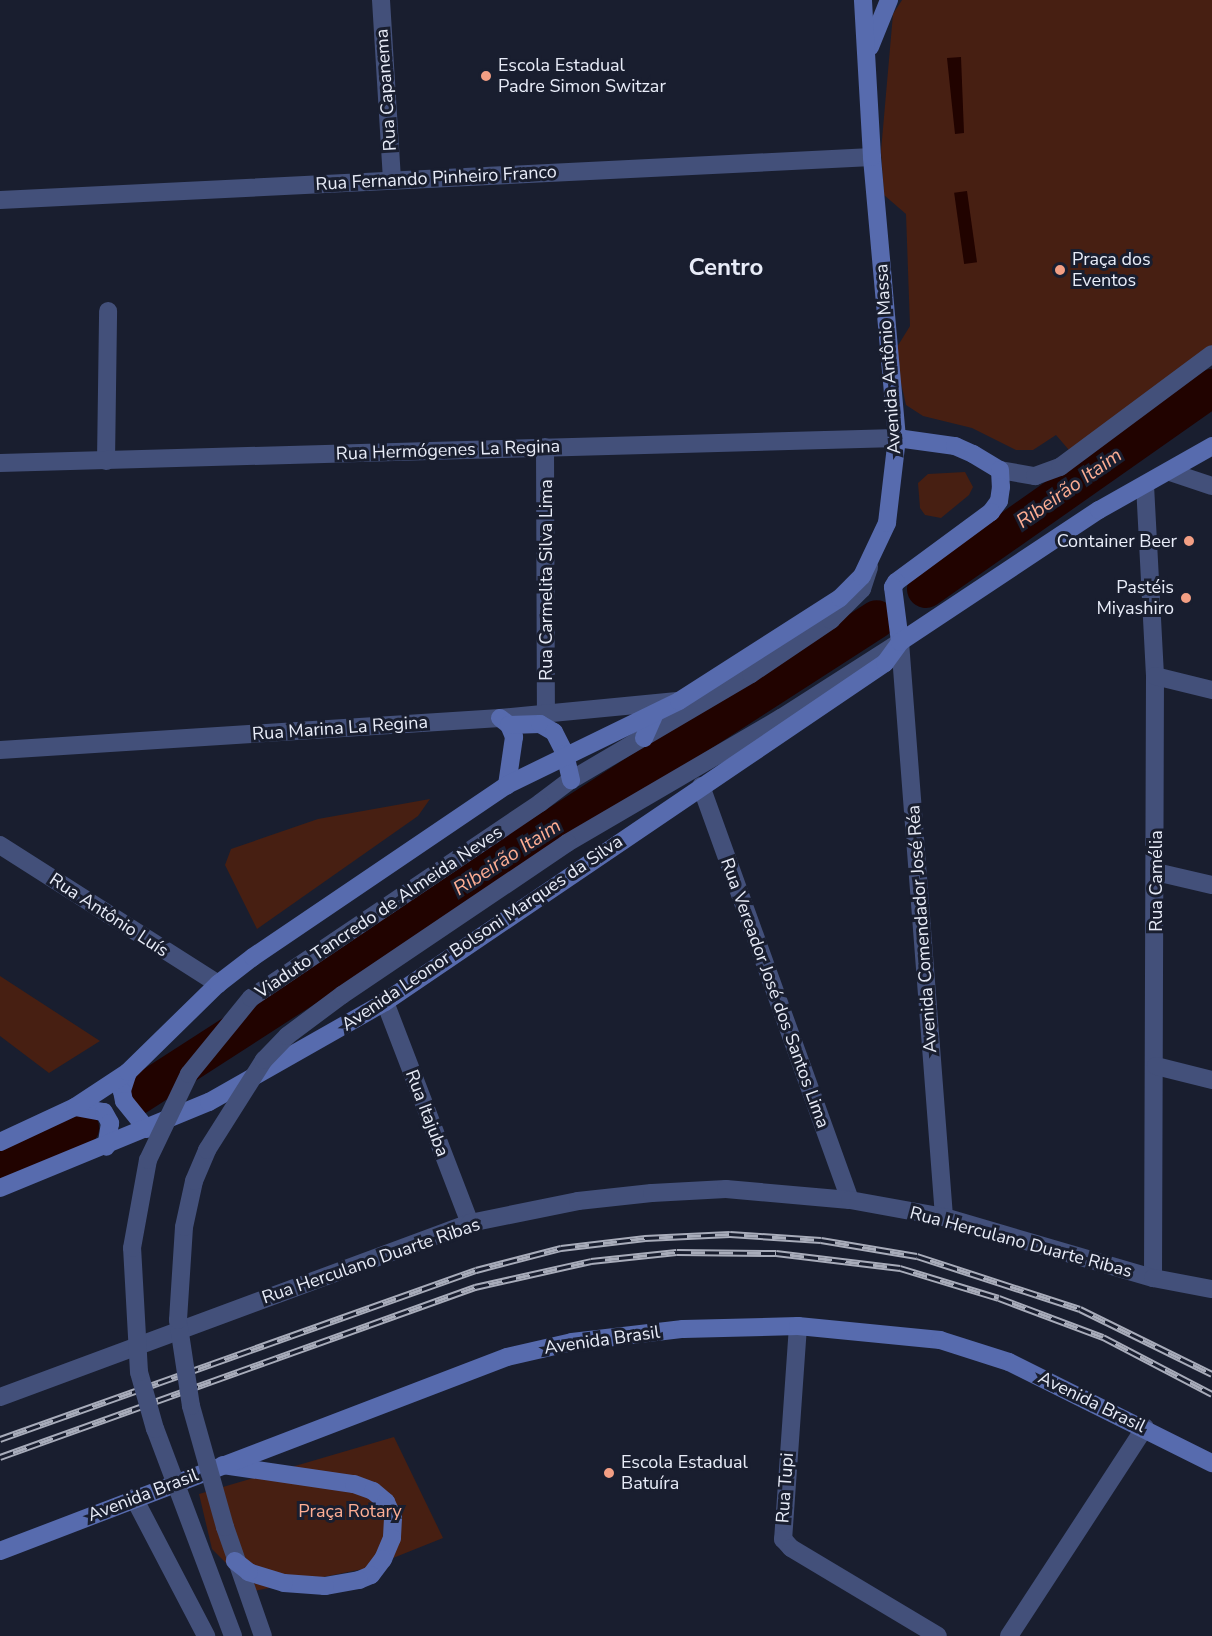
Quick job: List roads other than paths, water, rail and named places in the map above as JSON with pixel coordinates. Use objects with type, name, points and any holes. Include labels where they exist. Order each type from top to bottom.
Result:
[{"type":"main road","name":"Avenida Antônio Massa","points":[[679,701],[840,598],[870,565],[887,523],[897,438],[872,157],[863,0]]},
{"type":"main road","name":"Avenida Antônio Massa","points":[[867,57],[889,0]]},
{"type":"main road","points":[[897,438],[955,446],[1000,470],[999,501],[991,512],[896,582],[893,587],[900,642]]},
{"type":"main road","name":"Avenida Leonor Bolsoni Marques da Silva","points":[[0,1188],[106,1147],[254,1078],[384,1002],[885,663],[900,642],[1099,510],[1170,472],[1212,446]]},
{"type":"main road","points":[[1,1140],[75,1107],[128,1072],[218,984],[507,785],[565,754],[679,701]]},
{"type":"main road","points":[[644,738],[655,714]]},
{"type":"main road","points":[[507,785],[515,748],[504,722],[547,727],[560,740],[571,780]]},
{"type":"main road","points":[[128,1072],[122,1091],[124,1101],[147,1129]]},
{"type":"main road","points":[[75,1107],[104,1112],[110,1123],[106,1147]]},
{"type":"main road","name":"Avenida Brasil","points":[[0,1551],[507,1357],[572,1342],[683,1329],[798,1326],[940,1340],[1009,1362],[1145,1427],[1212,1463]]},
{"type":"main road","points":[[221,1465],[354,1484],[373,1491],[386,1502],[393,1518],[392,1538],[383,1559],[371,1575],[359,1580],[325,1586],[284,1583],[249,1572],[235,1562]]},
{"type":"street","name":"Rua Capanema","points":[[381,0],[392,179]]},
{"type":"street","name":"Rua Fernando Pinheiro Franco","points":[[0,200],[872,157]]},
{"type":"street","points":[[106,461],[108,311]]},
{"type":"street","points":[[1000,470],[1035,476],[1054,470],[1212,354]]},
{"type":"street","name":"Rua Hermógenes La Regina","points":[[0,463],[897,438]]},
{"type":"street","name":"Rua Carmelita Silva Lima","points":[[545,447],[546,714]]},
{"type":"street","points":[[1170,472],[1212,486]]},
{"type":"street","name":"Rua Camélia","points":[[1145,485],[1155,675],[1154,1278]]},
{"type":"street","points":[[571,780],[644,738],[831,620],[862,589],[870,565]]},
{"type":"street","name":"Avenida Leonor Bolsoni Marques da Silva","points":[[235,1562],[191,1406],[178,1320],[184,1227],[194,1181],[207,1150],[264,1060],[287,1036],[342,995],[567,843],[781,718],[900,642]]},
{"type":"street","name":"Avenida Comendador José Réa","points":[[900,642],[944,1217]]},
{"type":"street","points":[[1155,675],[1212,690]]},
{"type":"street","name":"Rua Marina La Regina","points":[[0,750],[504,722],[546,714],[679,701]]},
{"type":"street","name":"Viaduto Tancredo de Almeida Neves","points":[[233,1636],[155,1429],[139,1372],[132,1248],[148,1160],[172,1102],[189,1074],[250,998],[571,780]]},
{"type":"street","name":"Rua Vereador José dos Santos Lima","points":[[701,786],[850,1200]]},
{"type":"street","name":"Rua Antônio Luís","points":[[0,845],[218,984]]},
{"type":"street","points":[[1156,872],[1212,885]]},
{"type":"street","name":"Rua Itajuba","points":[[384,1002],[470,1223]]},
{"type":"street","points":[[1156,1066],[1212,1080]]},
{"type":"street","name":"Rua Herculano Duarte Ribas","points":[[0,1397],[470,1223],[578,1201],[652,1194],[726,1189],[850,1200],[944,1217],[1154,1278],[1212,1289]]},
{"type":"street","name":"Rua Tupi","points":[[798,1326],[783,1539],[791,1548],[938,1636]]},
{"type":"street","points":[[1009,1636],[1145,1427]]},
{"type":"street","points":[[134,1498],[206,1636]]},
{"type":"street","points":[[235,1562],[263,1636]]},
{"type":"waterway","name":"Ribeirão Itaim","points":[[926,589],[1212,388]]},
{"type":"waterway","name":"Ribeirão Itaim","points":[[137,1096],[877,619]]},
{"type":"waterway","name":"Ribeirão Itaim","points":[[0,1159],[80,1128]]},
{"type":"railway","points":[[0,1439],[476,1270],[561,1248],[645,1238],[730,1234],[821,1240],[917,1256],[1080,1309],[1212,1374]]},
{"type":"railway","points":[[0,1457],[475,1287],[591,1261],[677,1252],[776,1253],[900,1268],[999,1298],[1103,1337],[1212,1394]]},
{"type":"place","name":"Escola Estadual Padre Simon Switzar","points":[[486,76]]},
{"type":"place","name":"Praça dos Eventos","points":[[1060,270]]},
{"type":"place","name":"Container Beer","points":[[1189,541]]},
{"type":"place","name":"Pastéis Miyashiro","points":[[1186,598]]},
{"type":"place","name":"Escola Estadual Batuíra","points":[[609,1473]]},
{"type":"district","name":"Centro","points":[[726,268]]},
{"type":"park label","name":"Praça Rotary","points":[[350,1511]]}]
